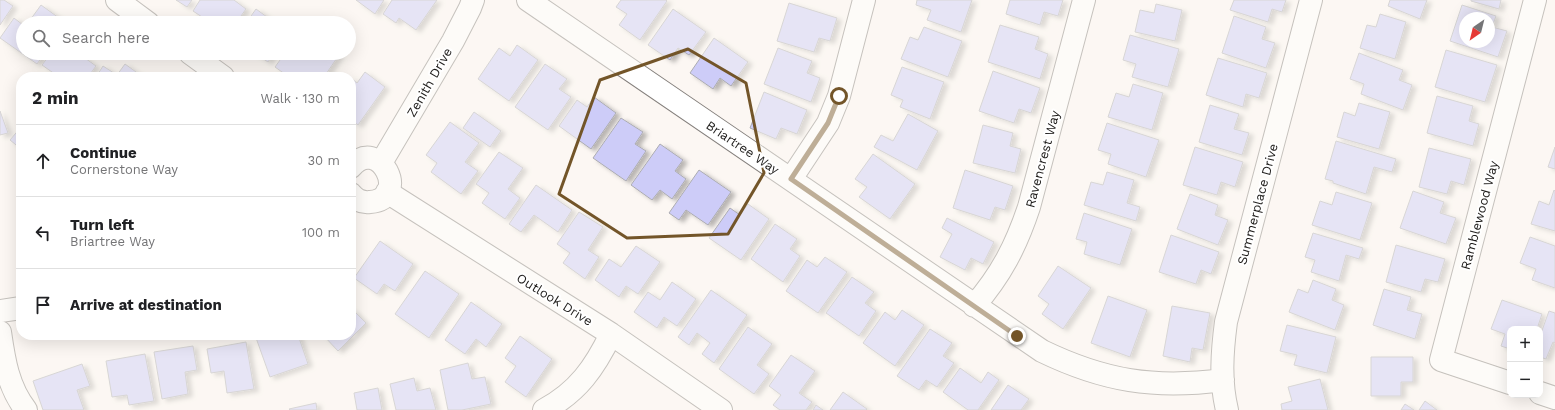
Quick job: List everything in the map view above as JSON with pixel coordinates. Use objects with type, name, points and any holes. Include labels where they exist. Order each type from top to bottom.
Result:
[{"type":"street","points":[[117,0],[139,16]]},
{"type":"street","name":"Zenith Drive","points":[[381,162],[453,41],[473,0]]},
{"type":"street","name":"Briartree Way","points":[[528,0],[1042,351],[1068,364],[1094,373],[1136,382],[1193,384],[1222,380]]},
{"type":"street","points":[[791,179],[828,123],[839,96],[864,0]]},
{"type":"street","name":"Ravencrest Way","points":[[974,306],[1006,264],[1020,236],[1030,207],[1084,0]]},
{"type":"street","name":"Summerplace Drive","points":[[1228,410],[1222,380],[1222,352],[1226,322],[1311,0]]},
{"type":"street","name":"Ramblewood Way","points":[[1507,382],[1441,360],[1535,0]]},
{"type":"street","points":[[200,60],[216,72]]},
{"type":"street","points":[[356,163],[360,160],[368,158],[381,162],[390,174],[390,182],[387,192],[380,200],[365,202],[356,199]]},
{"type":"street","name":"Outlook Drive","points":[[387,192],[611,334],[721,410]]},
{"type":"street","points":[[0,311],[16,309]]},
{"type":"street","points":[[0,332],[8,376],[19,401],[26,410]]},
{"type":"street","points":[[544,410],[557,403],[584,377],[599,357],[611,334]]},
{"type":"street","points":[[1543,394],[1555,398]]},
{"type":"highlighted area","points":[[688,49],[746,83],[764,173],[728,234],[627,238],[559,194],[600,80]]},
{"type":"building","points":[[0,0],[4,0],[13,6],[0,25]]},
{"type":"building","points":[[176,0],[192,0],[187,7]]},
{"type":"building","points":[[200,0],[234,0],[246,9],[241,16],[200,16],[193,11]]},
{"type":"building","points":[[356,0],[384,0],[375,14]]},
{"type":"building","points":[[392,0],[437,0],[416,30],[399,18],[396,23],[383,14]]},
{"type":"building","points":[[621,0],[667,1],[640,40],[619,25],[627,14],[616,7]]},
{"type":"building","points":[[917,0],[972,0],[961,32],[927,20],[931,10],[916,5]]},
{"type":"building","points":[[1010,0],[1063,0],[1058,16],[1044,12],[1040,25],[1006,14]]},
{"type":"building","points":[[1234,0],[1286,0],[1282,12],[1272,9],[1268,22],[1230,10]]},
{"type":"building","points":[[1390,0],[1427,0],[1420,19],[1388,6]]},
{"type":"building","points":[[1471,0],[1501,0],[1499,9]]},
{"type":"building","points":[[789,3],[837,18],[830,41],[819,38],[814,52],[777,41]]},
{"type":"building","points":[[1156,4],[1182,10],[1175,41],[1135,32],[1140,10],[1154,13]]},
{"type":"building","points":[[41,5],[56,16],[33,16]]},
{"type":"building","points":[[1462,5],[1484,12],[1460,12]]},
{"type":"building","points":[[256,9],[266,16],[251,16]]},
{"type":"building","points":[[673,9],[706,32],[689,55],[678,48],[670,60],[648,45]]},
{"type":"building","points":[[1380,14],[1406,22],[1395,59],[1360,48],[1367,25],[1376,27]]},
{"type":"building","points":[[1459,14],[1459,44],[1450,41]]},
{"type":"building","points":[[1234,16],[1266,27],[1262,39],[1275,43],[1266,68],[1222,53]]},
{"type":"building","points":[[14,18],[16,20],[16,49],[0,38]]},
{"type":"building","points":[[1000,25],[1039,37],[1035,49],[1048,54],[1040,79],[988,62]]},
{"type":"building","points":[[924,27],[962,41],[948,77],[901,59],[910,37],[918,40]]},
{"type":"building","points":[[1495,28],[1507,31],[1498,57],[1471,48],[1495,48]]},
{"type":"building","points":[[1130,35],[1179,49],[1168,87],[1132,77],[1136,64],[1123,60]]},
{"type":"building","points":[[714,38],[748,62],[731,86],[720,78],[713,89],[690,73]]},
{"type":"building","points":[[517,45],[538,60],[509,101],[478,79],[499,48],[510,56]]},
{"type":"building","points":[[778,48],[812,61],[807,73],[820,78],[811,102],[764,84]]},
{"type":"building","points":[[1446,50],[1497,65],[1485,102],[1435,87]]},
{"type":"building","points":[[1359,53],[1403,70],[1399,80],[1412,85],[1403,110],[1361,94],[1364,84],[1350,79]]},
{"type":"building","points":[[1218,58],[1267,73],[1259,98],[1246,94],[1243,107],[1206,95]]},
{"type":"building","points":[[31,60],[40,60],[37,64]]},
{"type":"building","points":[[46,60],[88,60],[96,66],[92,72],[52,72],[42,65]]},
{"type":"building","points":[[280,60],[336,60],[327,72],[282,72],[275,67]]},
{"type":"building","points":[[125,64],[136,72],[119,72]]},
{"type":"building","points":[[545,64],[567,79],[559,89],[571,97],[548,130],[515,107]]},
{"type":"building","points":[[103,66],[112,72],[99,72]]},
{"type":"building","points":[[902,67],[944,82],[930,119],[900,107],[903,100],[891,95]]},
{"type":"building","points":[[993,71],[1040,88],[1031,113],[1019,109],[1014,123],[979,111]]},
{"type":"building","points":[[365,72],[385,87],[358,125],[356,124],[356,82],[357,83]]},
{"type":"building","points":[[1133,84],[1163,93],[1152,130],[1108,117],[1116,93],[1129,97]]},
{"type":"building","points":[[764,92],[807,110],[797,134],[781,128],[776,139],[750,128]]},
{"type":"building","points":[[1437,96],[1473,106],[1469,121],[1479,124],[1473,146],[1427,133]]},
{"type":"building","points":[[594,97],[616,113],[591,149],[559,126],[577,100],[587,107]]},
{"type":"building","points":[[1359,103],[1390,112],[1379,149],[1337,137],[1344,112],[1355,116]]},
{"type":"building","points":[[1210,105],[1239,114],[1234,129],[1249,133],[1242,155],[1199,142]]},
{"type":"building","points":[[0,111],[8,133],[0,135]]},
{"type":"building","points":[[474,112],[501,131],[490,147],[463,128]]},
{"type":"building","points":[[908,114],[938,131],[917,170],[874,147],[881,135],[893,141]]},
{"type":"building","points":[[621,118],[643,132],[635,144],[646,151],[626,181],[593,158]]},
{"type":"building","points":[[450,122],[479,143],[465,162],[478,171],[461,194],[431,172],[437,163],[426,155]]},
{"type":"building","points":[[1107,123],[1159,140],[1146,177],[1108,164],[1111,154],[1098,150]]},
{"type":"building","points":[[983,125],[1013,133],[1010,146],[1021,149],[1015,173],[973,163]]},
{"type":"building","points":[[16,133],[16,145],[10,140]]},
{"type":"building","points":[[1336,141],[1396,159],[1392,172],[1374,167],[1366,194],[1325,179]]},
{"type":"building","points":[[660,144],[683,160],[675,171],[686,179],[672,199],[660,190],[652,200],[631,185]]},
{"type":"building","points":[[1195,147],[1243,162],[1235,187],[1221,182],[1217,195],[1183,185]]},
{"type":"building","points":[[1555,147],[1555,169],[1548,167]]},
{"type":"building","points":[[1429,148],[1471,159],[1464,185],[1451,181],[1447,194],[1419,187]]},
{"type":"building","points":[[499,152],[523,168],[508,189],[520,198],[505,219],[482,203],[489,193],[476,184]]},
{"type":"building","points":[[873,154],[915,184],[890,219],[859,197],[867,187],[855,179]]},
{"type":"building","points":[[699,170],[731,192],[708,225],[686,210],[679,220],[669,213]]},
{"type":"building","points":[[965,170],[1013,186],[1005,210],[995,207],[990,220],[953,208]]},
{"type":"building","points":[[1107,172],[1134,180],[1127,203],[1140,207],[1136,221],[1084,205],[1091,182],[1103,185]]},
{"type":"building","points":[[536,185],[572,210],[558,232],[534,215],[521,232],[509,224]]},
{"type":"building","points":[[1554,190],[1555,231],[1531,224],[1539,201],[1549,205]]},
{"type":"building","points":[[1413,191],[1444,202],[1440,213],[1456,218],[1446,244],[1400,228]]},
{"type":"building","points":[[1336,192],[1372,203],[1360,240],[1312,225],[1320,201],[1332,205]]},
{"type":"building","points":[[1190,194],[1218,205],[1215,215],[1228,220],[1218,245],[1177,229]]},
{"type":"building","points":[[748,204],[769,219],[741,260],[709,238],[730,208],[740,215]]},
{"type":"building","points":[[579,212],[603,227],[588,250],[599,257],[585,279],[563,263],[570,253],[557,244]]},
{"type":"building","points":[[1084,213],[1132,229],[1120,265],[1084,254],[1087,242],[1076,239]]},
{"type":"building","points":[[947,218],[994,242],[983,264],[971,258],[965,270],[940,257],[952,234],[942,228]]},
{"type":"building","points":[[775,224],[797,239],[790,249],[800,256],[783,282],[751,259]]},
{"type":"building","points":[[1313,233],[1363,248],[1359,259],[1346,255],[1339,281],[1311,272],[1315,260],[1305,257]]},
{"type":"building","points":[[1171,235],[1219,252],[1211,274],[1201,270],[1196,284],[1159,272]]},
{"type":"building","points":[[1530,237],[1555,246],[1555,288],[1532,280],[1536,269],[1520,263]]},
{"type":"building","points":[[380,241],[413,264],[395,291],[384,284],[377,294],[356,279],[356,275]]},
{"type":"building","points":[[1396,245],[1445,259],[1438,282],[1425,279],[1421,292],[1386,282]]},
{"type":"building","points":[[636,246],[660,262],[638,294],[626,286],[619,297],[595,280],[609,259],[621,267]]},
{"type":"building","points":[[825,257],[847,272],[818,313],[786,291],[807,260],[817,267]]},
{"type":"building","points":[[1058,266],[1091,288],[1063,329],[1042,314],[1049,304],[1038,296]]},
{"type":"building","points":[[425,271],[459,294],[429,338],[395,314]]},
{"type":"building","points":[[852,277],[874,292],[865,303],[876,311],[859,336],[826,313]]},
{"type":"building","points":[[1313,280],[1336,289],[1332,300],[1344,305],[1335,330],[1289,312],[1298,289],[1308,293]]},
{"type":"building","points":[[672,282],[696,299],[677,326],[664,317],[657,328],[634,312],[648,292],[660,300]]},
{"type":"building","points":[[1384,289],[1411,297],[1407,310],[1422,314],[1415,339],[1373,325]]},
{"type":"building","points":[[711,290],[747,315],[714,363],[702,354],[710,343],[697,333],[689,345],[678,337]]},
{"type":"building","points":[[1108,296],[1147,310],[1130,357],[1091,343]]},
{"type":"building","points":[[1502,300],[1542,314],[1538,326],[1507,326],[1507,348],[1501,346],[1505,334],[1491,329]]},
{"type":"building","points":[[471,302],[502,324],[486,347],[476,339],[465,354],[445,340]]},
{"type":"building","points":[[1172,306],[1210,313],[1203,350],[1192,348],[1190,362],[1163,356]]},
{"type":"building","points":[[902,310],[924,325],[895,366],[863,343],[885,312],[895,320]]},
{"type":"building","points":[[1549,311],[1555,313],[1555,343],[1553,342],[1546,359],[1543,358],[1543,328]]},
{"type":"building","points":[[356,313],[366,323],[356,333]]},
{"type":"building","points":[[1287,325],[1336,337],[1327,373],[1294,365],[1297,355],[1280,351]]},
{"type":"building","points":[[748,327],[772,344],[757,365],[769,374],[754,394],[719,369]]},
{"type":"building","points":[[930,329],[952,343],[943,356],[954,363],[937,387],[926,380],[919,390],[897,376]]},
{"type":"building","points":[[520,336],[552,359],[526,397],[505,382],[516,366],[505,358]]},
{"type":"building","points":[[257,340],[300,340],[308,364],[270,377]]},
{"type":"building","points":[[328,340],[349,340],[338,351]]},
{"type":"building","points":[[246,342],[254,389],[227,393],[224,371],[211,373],[207,349]]},
{"type":"building","points":[[193,346],[197,370],[185,372],[188,394],[162,399],[154,352]]},
{"type":"building","points":[[145,354],[154,401],[129,405],[127,395],[112,397],[106,361]]},
{"type":"building","points":[[791,355],[815,371],[799,393],[812,402],[806,410],[780,410],[773,405],[781,395],[769,386]]},
{"type":"building","points":[[1371,357],[1413,357],[1413,382],[1401,382],[1401,396],[1371,396]]},
{"type":"building","points":[[468,363],[472,379],[485,377],[491,404],[462,410],[448,410],[440,370]]},
{"type":"building","points":[[82,364],[90,386],[77,390],[84,410],[43,410],[33,381]]},
{"type":"building","points":[[960,368],[981,383],[988,372],[999,380],[978,410],[968,410],[943,392]]},
{"type":"building","points":[[414,378],[417,391],[430,388],[436,410],[396,410],[390,384]]},
{"type":"building","points":[[1320,379],[1328,410],[1282,410],[1281,404],[1292,401],[1288,387]]},
{"type":"building","points":[[1008,385],[1029,399],[1021,410],[991,410]]},
{"type":"building","points":[[378,388],[382,410],[357,410],[354,393]]},
{"type":"building","points":[[843,392],[867,409],[830,410]]},
{"type":"building","points":[[1425,401],[1437,410],[1419,410]]},
{"type":"building","points":[[316,403],[317,410],[289,409]]},
{"type":"building","points":[[1405,404],[1414,410],[1401,410]]},
{"type":"building","points":[[816,405],[823,410],[813,410]]},
{"type":"route","points":[[839,96],[828,123],[813,148],[791,179],[1017,336]]}]
